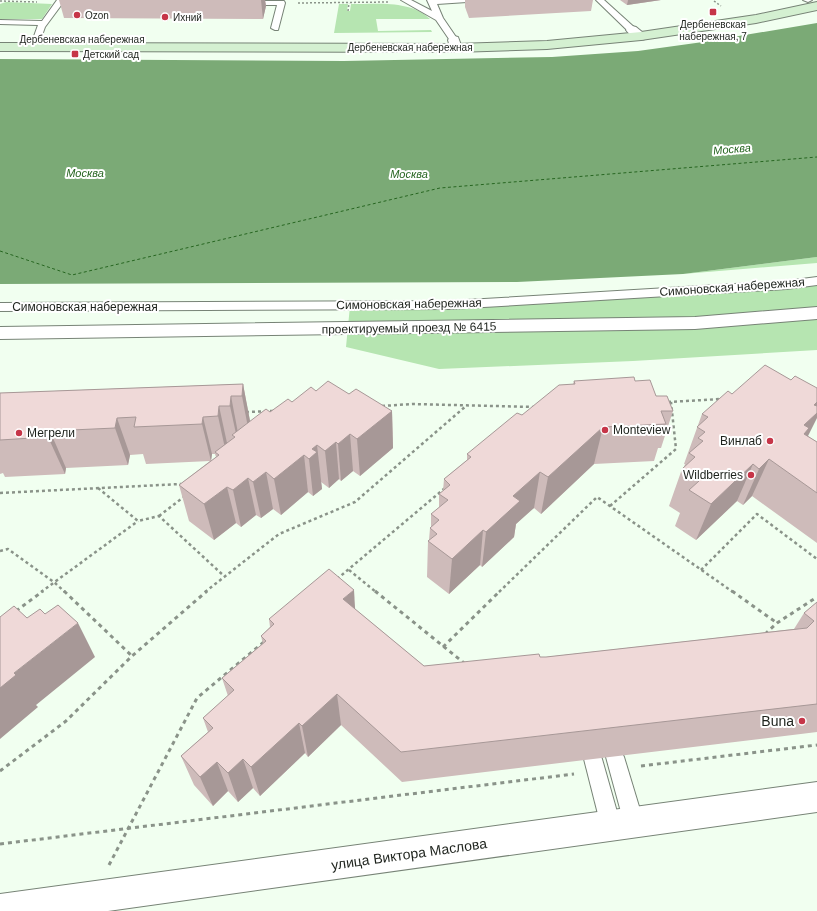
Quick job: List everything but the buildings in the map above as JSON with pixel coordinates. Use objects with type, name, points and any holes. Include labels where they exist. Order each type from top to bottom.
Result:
[{"type":"main road","name":"Дербеневская набережная","points":[[637,33],[808,0]]},
{"type":"main road","name":"Дербеневская набережная","points":[[0,39],[547,45],[756,19],[817,6]]},
{"type":"main road","name":"Дербеневская набережная","points":[[0,47],[455,44]]},
{"type":"street","name":"проектируемый проезд № 6415","points":[[0,333],[696,324],[814,318]]},
{"type":"street","name":"улица Виктора Маслова","points":[[0,910],[817,797]]},
{"type":"lane","points":[[455,44],[441,21],[432,1],[467,0]]},
{"type":"lane","points":[[600,0],[622,16],[637,33]]},
{"type":"lane","points":[[406,1],[441,21]]},
{"type":"lane","points":[[37,39],[45,23],[63,2]]},
{"type":"lane","points":[[242,3],[281,3],[275,28]]},
{"type":"lane","points":[[430,24],[441,21]]},
{"type":"lane","points":[[0,22],[45,23]]},
{"type":"lane","name":"Симоновская набережная","points":[[0,307],[450,305],[786,285],[817,281]]},
{"type":"lane","points":[[616,763],[622,824]]},
{"type":"lane","points":[[595,765],[622,824]]},
{"type":"path","points":[[0,2],[12,0]]},
{"type":"path","points":[[7,1],[63,2]]},
{"type":"path","points":[[281,3],[406,1]]},
{"type":"path","points":[[348,11],[349,2]]},
{"type":"path","points":[[664,402],[724,399]]},
{"type":"path","points":[[610,506],[676,449],[671,402]]},
{"type":"path","points":[[380,406],[412,404],[542,407],[536,412]]},
{"type":"path","points":[[0,771],[66,721],[132,656],[224,576],[279,534],[355,502],[466,406]]},
{"type":"path","points":[[245,412],[277,411]]},
{"type":"path","points":[[0,493],[188,483]]},
{"type":"path","points":[[97,488],[138,521]]},
{"type":"path","points":[[337,580],[446,488]]},
{"type":"path","points":[[12,614],[138,521],[159,516],[191,492]]},
{"type":"path","points":[[443,647],[597,497],[777,624]]},
{"type":"path","points":[[701,570],[757,514],[817,559]]},
{"type":"path","points":[[159,516],[224,576]]},
{"type":"path","points":[[0,551],[8,549],[55,583],[132,656]]},
{"type":"path","points":[[349,570],[469,667]]},
{"type":"path","points":[[764,635],[777,624],[817,597]]},
{"type":"path","points":[[92,897],[197,698],[270,636]]},
{"type":"path","points":[[616,763],[817,745]]},
{"type":"path","points":[[0,844],[128,829],[595,765]]},
{"type":"shaded area","points":[[6,2],[52,4],[42,19],[0,19],[0,4]]},
{"type":"shaded area","points":[[339,4],[348,4],[347,11],[350,11],[351,4],[393,4],[404,6],[422,13],[430,19],[376,19],[378,31],[431,30],[432,32],[334,33]]},
{"type":"shaded area","points":[[817,257],[817,263],[683,274]]},
{"type":"shaded area","points":[[817,281],[817,350],[633,361],[439,369],[346,347],[350,306],[449,305]]},
{"type":"water","name":"Москва","points":[[817,23],[817,257],[683,274],[517,282],[0,284],[0,59],[344,61],[552,57],[638,51]]},
{"type":"ferry route","points":[[0,251],[72,275],[440,188],[817,157]]},
{"type":"place","name":"Дербеневская набережная, 7","points":[[713,12]]},
{"type":"place","name":"Ozon","points":[[77,15]]},
{"type":"place","name":"Ихний","points":[[165,17]]},
{"type":"place","name":"Детский сад","points":[[75,54]]},
{"type":"place","name":"Monteview","points":[[605,430]]},
{"type":"place","name":"Мегрели","points":[[19,433]]},
{"type":"place","name":"Винлаб","points":[[770,441]]},
{"type":"place","name":"Wildberries","points":[[751,475]]},
{"type":"place","name":"Buna","points":[[802,721]]}]
